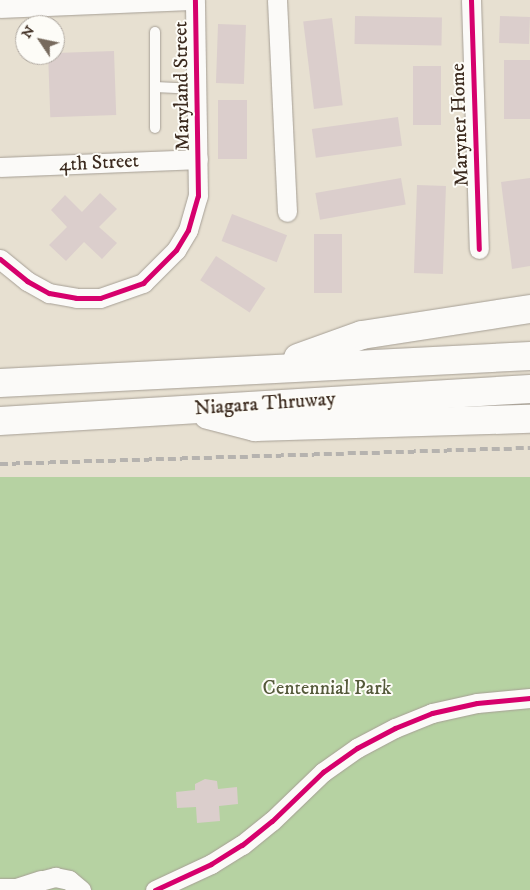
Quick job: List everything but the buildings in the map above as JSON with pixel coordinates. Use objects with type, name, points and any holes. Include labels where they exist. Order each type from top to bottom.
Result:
[{"type":"highway","points":[[271,368],[362,335],[530,309]]},
{"type":"highway","name":"Niagara Thruway","points":[[0,383],[530,356]]},
{"type":"highway","name":"Niagara Thruway","points":[[0,421],[530,389]]},
{"type":"highway","points":[[185,409],[255,427],[530,419]]},
{"type":"street","points":[[0,8],[194,0]]},
{"type":"street","name":"Maryland Street","points":[[0,258],[27,281],[50,293],[76,298],[124,292],[143,283],[176,250],[188,230],[198,196],[194,0]]},
{"type":"street","points":[[277,0],[287,212]]},
{"type":"street","name":"Maryner Home","points":[[471,0],[479,249]]},
{"type":"street","name":"4th Street","points":[[0,167],[198,165]]},
{"type":"street","points":[[155,890],[211,864],[242,845],[272,821],[323,772],[357,748],[395,728],[432,713],[477,703],[530,698]]},
{"type":"street","points":[[0,888],[16,888],[45,878],[62,877],[80,887]]},
{"type":"street","points":[[30,890],[45,878]]},
{"type":"lane","points":[[155,32],[155,128]]},
{"type":"lane","points":[[155,87],[197,88]]},
{"type":"green space","name":"Centennial Park","points":[[0,477],[530,477],[530,890],[0,890]]},
{"type":"railway","points":[[0,464],[530,448]]},
{"type":"cycle path","points":[[0,259],[27,281],[49,293],[76,298],[100,298],[143,283],[176,250],[188,230],[198,196],[195,0]]},
{"type":"cycle path","points":[[471,0],[479,249]]},
{"type":"cycle path","points":[[155,890],[211,864],[242,845],[272,821],[323,772],[357,748],[395,728],[432,713],[477,703],[530,698]]}]
